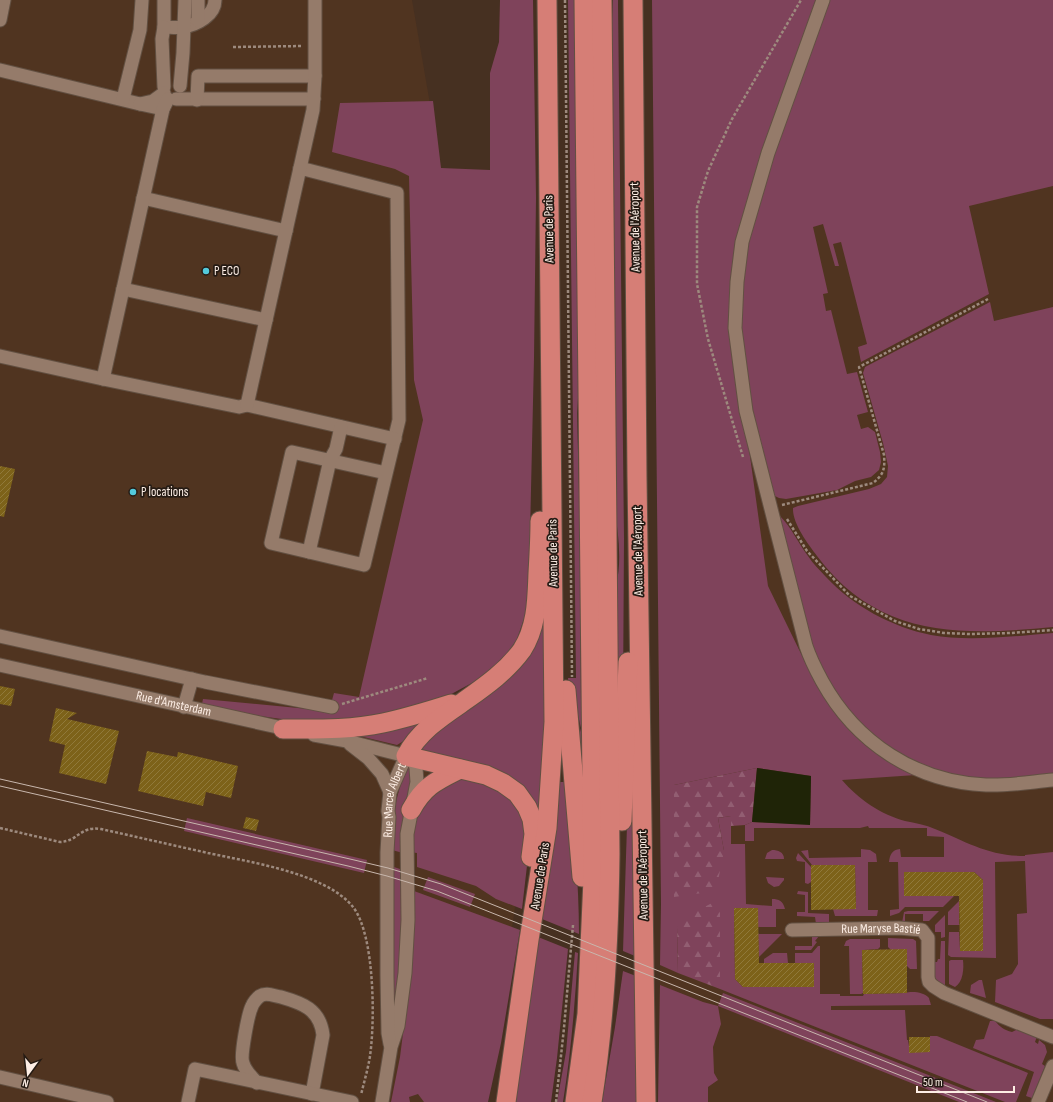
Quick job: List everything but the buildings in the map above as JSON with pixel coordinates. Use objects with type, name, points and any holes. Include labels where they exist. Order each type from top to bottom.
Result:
[{"type":"highway","name":"Avenue de Paris","points":[[506,1102],[529,940],[548,828],[554,722],[547,0]]},
{"type":"highway","points":[[575,1102],[587,1014],[593,879],[584,0]]},
{"type":"highway","points":[[592,1102],[601,1036],[609,935],[610,838],[602,0]]},
{"type":"highway","name":"Avenue de l'Aéroport","points":[[633,0],[637,477],[646,1102]]},
{"type":"highway","points":[[609,935],[615,922],[620,901],[628,659],[628,500],[637,477]]},
{"type":"highway","points":[[529,940],[526,902],[534,834],[532,819],[527,807],[517,793],[503,783],[486,775],[406,756],[411,747],[438,719],[496,678],[522,649],[530,632],[537,599],[541,503],[544,494],[552,483],[560,497],[563,512],[567,707],[583,897],[582,924],[590,967]]},
{"type":"highway","points":[[283,729],[330,730],[384,723],[468,699]]},
{"type":"highway","points":[[411,810],[421,794],[430,786],[460,769]]},
{"type":"street","points":[[0,20],[4,0]]},
{"type":"street","points":[[123,99],[140,30],[142,0]]},
{"type":"street","points":[[103,380],[167,97],[162,39],[164,27],[164,0]]},
{"type":"street","points":[[0,70],[140,104],[181,92],[180,86],[185,0]]},
{"type":"street","points":[[198,0],[198,21]]},
{"type":"street","points":[[164,27],[184,27],[206,18],[215,6],[215,0]]},
{"type":"street","points":[[247,405],[313,110],[315,76],[315,0]]},
{"type":"street","points":[[823,0],[768,153],[742,242],[737,282],[735,328],[746,411],[808,653],[828,692],[852,723],[876,746],[912,767],[941,777],[962,782],[986,785],[1005,785],[1053,780]]},
{"type":"street","points":[[197,100],[198,76],[315,76]]},
{"type":"street","points":[[167,97],[197,100],[314,99]]},
{"type":"street","points":[[300,168],[397,192],[399,420],[364,565],[271,543],[292,452],[386,473]]},
{"type":"street","points":[[143,198],[286,231]]},
{"type":"street","points":[[123,288],[266,320]]},
{"type":"street","points":[[0,356],[103,380],[239,407],[247,405],[395,439]]},
{"type":"street","points":[[309,552],[330,460],[336,449],[341,427]]},
{"type":"street","points":[[0,636],[192,679],[332,707]]},
{"type":"street","name":"Rue d'Amsterdam","points":[[0,665],[283,729],[347,741],[406,756]]},
{"type":"street","points":[[184,707],[192,679]]},
{"type":"street","name":"Rue d'Amsterdam","points":[[347,741],[368,758],[382,774],[390,792]]},
{"type":"street","name":"Rue Marcel Albert","points":[[382,1102],[391,1047],[398,1026],[405,973],[408,920],[407,834],[417,782],[416,768],[412,761],[406,756],[390,792],[388,811],[387,976],[388,1033],[391,1047]]},
{"type":"street","name":"Rue Maryse Bastié","points":[[792,930],[912,928],[922,930],[928,938],[928,977],[932,986],[960,1000],[1053,1037]]},
{"type":"street","points":[[257,1083],[242,1062],[242,1050],[252,1006],[260,996],[272,995],[300,1003],[309,1008],[317,1017],[322,1026],[322,1042],[312,1094]]},
{"type":"street","points":[[1038,1102],[1053,1066]]},
{"type":"street","points":[[188,1102],[195,1070],[346,1102]]},
{"type":"street","points":[[0,1077],[62,1097],[107,1102]]},
{"type":"path","points":[[565,0],[572,678]]},
{"type":"path","points":[[744,458],[708,339],[697,284],[697,207],[708,171],[732,119],[801,0]]},
{"type":"path","points":[[233,47],[310,46]]},
{"type":"path","points":[[771,506],[873,483],[881,476],[885,464],[884,455],[858,367],[988,299]]},
{"type":"path","points":[[771,506],[783,513],[807,551],[850,596],[895,621],[919,629],[944,633],[1011,633],[1053,630]]},
{"type":"path","points":[[332,707],[428,678]]},
{"type":"path","points":[[0,828],[60,842],[69,841],[81,832],[90,828],[101,829],[296,874],[322,883],[344,898],[354,908],[364,929],[372,986],[372,1038],[370,1058],[362,1090]]},
{"type":"path","points":[[556,1102],[573,925]]},
{"type":"shaded area","points":[[0,0],[412,0],[494,473],[415,757],[527,827],[486,1102],[0,1102]]},
{"type":"shaded area","points":[[687,0],[1053,0],[1053,1102],[658,1102],[661,904],[658,622],[698,620]]},
{"type":"shaded area","points":[[757,768],[811,776],[810,825],[752,822]]},
{"type":"green space","points":[[500,0],[533,0],[536,198],[529,578],[527,610],[517,639],[506,656],[483,677],[429,706],[361,722],[310,723],[260,716],[202,704],[203,699],[329,711],[334,693],[359,697],[423,420],[414,380],[409,176],[395,169],[332,152],[340,103],[433,101],[441,168],[490,170],[490,73],[499,42]]},
{"type":"green space","points":[[568,0],[574,0],[579,163],[580,370],[577,413],[579,491],[583,498],[580,561],[581,699],[585,752],[575,753],[581,728],[575,703],[571,722],[568,678],[576,678]]},
{"type":"green space","points":[[613,0],[618,0],[624,538],[623,700],[615,728],[616,586],[619,553],[618,530],[613,497],[608,102]]},
{"type":"green space","points":[[652,0],[816,0],[737,246],[738,389],[749,449],[768,586],[807,666],[837,716],[869,746],[916,775],[842,780],[855,794],[888,815],[932,828],[989,851],[1000,854],[1025,856],[1053,852],[1053,1019],[1040,1019],[995,1002],[996,980],[1012,974],[1018,964],[1017,914],[1027,913],[1025,861],[995,862],[996,958],[951,957],[948,955],[949,932],[959,932],[961,951],[982,951],[983,949],[983,880],[974,872],[905,872],[905,896],[954,896],[943,907],[905,907],[899,913],[890,916],[890,910],[899,909],[898,862],[889,862],[892,853],[895,850],[900,849],[901,857],[944,857],[944,837],[927,836],[927,828],[869,828],[868,826],[860,828],[754,828],[754,841],[745,841],[745,825],[752,822],[810,824],[811,776],[757,768],[674,785],[724,851],[718,818],[731,816],[731,844],[745,844],[746,904],[772,906],[772,899],[774,899],[779,900],[785,909],[776,909],[776,927],[758,927],[757,908],[734,910],[735,979],[743,987],[813,987],[814,964],[795,963],[795,953],[812,953],[818,946],[820,946],[820,994],[863,996],[864,994],[914,992],[927,996],[931,1005],[831,1006],[831,1010],[905,1010],[907,1040],[910,1052],[930,1052],[930,1036],[937,1036],[1028,1073],[1016,1102],[1005,1102],[720,989],[720,913],[677,927],[678,973],[660,965],[661,904]]},
{"type":"green space","points":[[828,0],[1053,0],[1053,186],[969,206],[989,294],[861,362],[858,347],[867,344],[841,242],[833,244],[839,266],[835,266],[823,224],[813,227],[828,293],[823,294],[826,311],[831,310],[847,374],[857,372],[868,412],[857,415],[861,429],[868,427],[875,432],[881,462],[879,470],[871,477],[855,481],[837,490],[786,499],[773,495],[750,412],[740,333],[742,279],[754,211]]},
{"type":"green space","points":[[990,302],[994,321],[1053,307],[1053,627],[1019,630],[954,630],[923,626],[894,617],[867,603],[841,583],[809,546],[798,527],[793,514],[793,508],[798,506],[869,489],[881,484],[887,477],[888,466],[883,443],[863,373],[865,367]]},
{"type":"green space","points":[[780,516],[788,525],[812,562],[826,577],[848,597],[861,606],[902,627],[931,635],[960,638],[992,638],[1053,633],[1053,774],[1005,781],[965,779],[903,760],[851,718],[810,653],[779,518]]},
{"type":"green space","points":[[539,619],[546,620],[547,666],[540,828],[533,807],[419,752],[434,731]]},
{"type":"green space","points":[[425,717],[405,740],[397,745],[351,734]]},
{"type":"green space","points":[[634,764],[635,956],[623,951],[628,794]]},
{"type":"green space","points":[[408,767],[413,773],[403,853],[392,850],[393,827],[397,798]]},
{"type":"green space","points":[[757,768],[752,822],[745,825],[731,826],[731,816],[718,818],[724,851],[716,891],[674,897],[674,785]]},
{"type":"green space","points":[[457,777],[503,786],[525,816],[528,857],[522,909],[496,899],[476,886],[417,867],[417,853],[410,852],[411,829],[421,802]]},
{"type":"green space","points":[[559,782],[568,782],[576,857],[579,934],[542,919],[548,885]]},
{"type":"green space","points":[[187,818],[367,860],[364,873],[184,831]]},
{"type":"green space","points":[[861,849],[870,850],[876,854],[877,862],[868,862],[868,910],[878,910],[877,916],[835,916],[833,909],[856,908],[855,866],[812,865],[801,851],[808,850],[809,858],[861,857]]},
{"type":"green space","points":[[772,850],[780,852],[784,859],[765,859],[767,853]]},
{"type":"green space","points":[[798,853],[811,867],[811,882],[808,884],[805,883],[805,862],[797,861],[796,858]]},
{"type":"green space","points":[[391,866],[403,870],[402,953],[394,1014]]},
{"type":"green space","points":[[428,877],[475,894],[470,907],[423,890]]},
{"type":"green space","points":[[766,877],[784,878],[784,880],[779,886],[774,887],[768,883]]},
{"type":"green space","points":[[414,891],[520,930],[501,1043],[488,1102],[424,1102],[418,1094],[409,1097],[410,1102],[391,1102],[400,1057],[410,978]]},
{"type":"green space","points":[[798,891],[808,892],[808,913],[829,914],[829,924],[816,924],[815,917],[797,916],[797,912],[805,912],[805,895],[797,894]]},
{"type":"green space","points":[[959,901],[959,925],[948,925],[948,912]]},
{"type":"green space","points":[[714,902],[720,913],[720,989],[678,973],[677,927],[679,920]]},
{"type":"green space","points":[[939,911],[929,921],[923,921],[923,914],[905,914],[905,923],[902,923],[904,912]]},
{"type":"green space","points":[[945,915],[945,937],[941,938],[941,932],[935,932],[935,925]]},
{"type":"green space","points":[[758,934],[782,934],[759,957]]},
{"type":"green space","points":[[812,936],[819,936],[815,941],[817,942],[811,950],[795,950],[795,946],[812,946]]},
{"type":"green space","points":[[538,937],[568,949],[551,1102],[511,1102]]},
{"type":"green space","points":[[888,938],[913,939],[916,941],[917,969],[910,969],[888,947]]},
{"type":"green space","points":[[850,939],[880,939],[880,947],[878,949],[862,951],[863,993],[861,994],[850,994],[849,946],[844,946],[846,941]]},
{"type":"green space","points":[[941,941],[945,941],[945,987],[934,981],[933,962],[937,962],[938,959],[940,959]]},
{"type":"green space","points":[[575,952],[578,953],[568,1065],[563,1102],[557,1102],[566,1052]]},
{"type":"green space","points":[[773,953],[787,953],[788,963],[764,963],[764,959]]},
{"type":"green space","points":[[963,960],[961,979],[955,987],[949,984],[949,961]]},
{"type":"green space","points":[[623,971],[636,976],[636,1102],[602,1102],[615,1027]]},
{"type":"green space","points":[[979,980],[982,980],[986,998],[970,993],[971,985]]},
{"type":"green space","points":[[660,985],[703,1002],[718,1006],[721,1024],[713,1047],[714,1073],[718,1080],[708,1087],[708,1102],[658,1102]]},
{"type":"green space","points":[[723,993],[996,1102],[959,1102],[718,1006]]},
{"type":"green space","points":[[990,1021],[995,1021],[1002,1028],[1012,1032],[1018,1029],[1037,1036],[1035,1042],[1038,1044],[1039,1040],[1045,1045],[1047,1052],[1042,1064],[1045,1066],[1032,1098],[1026,1096],[1034,1072],[973,1048],[976,1040],[984,1039]]},
{"type":"tram line","points":[[0,779],[388,868],[441,884],[987,1102]]},
{"type":"tram line","points":[[0,786],[348,866],[437,891],[967,1102]]},
{"type":"place","name":"P ECO","points":[[206,271]]},
{"type":"place","name":"P locations","points":[[133,492]]}]
